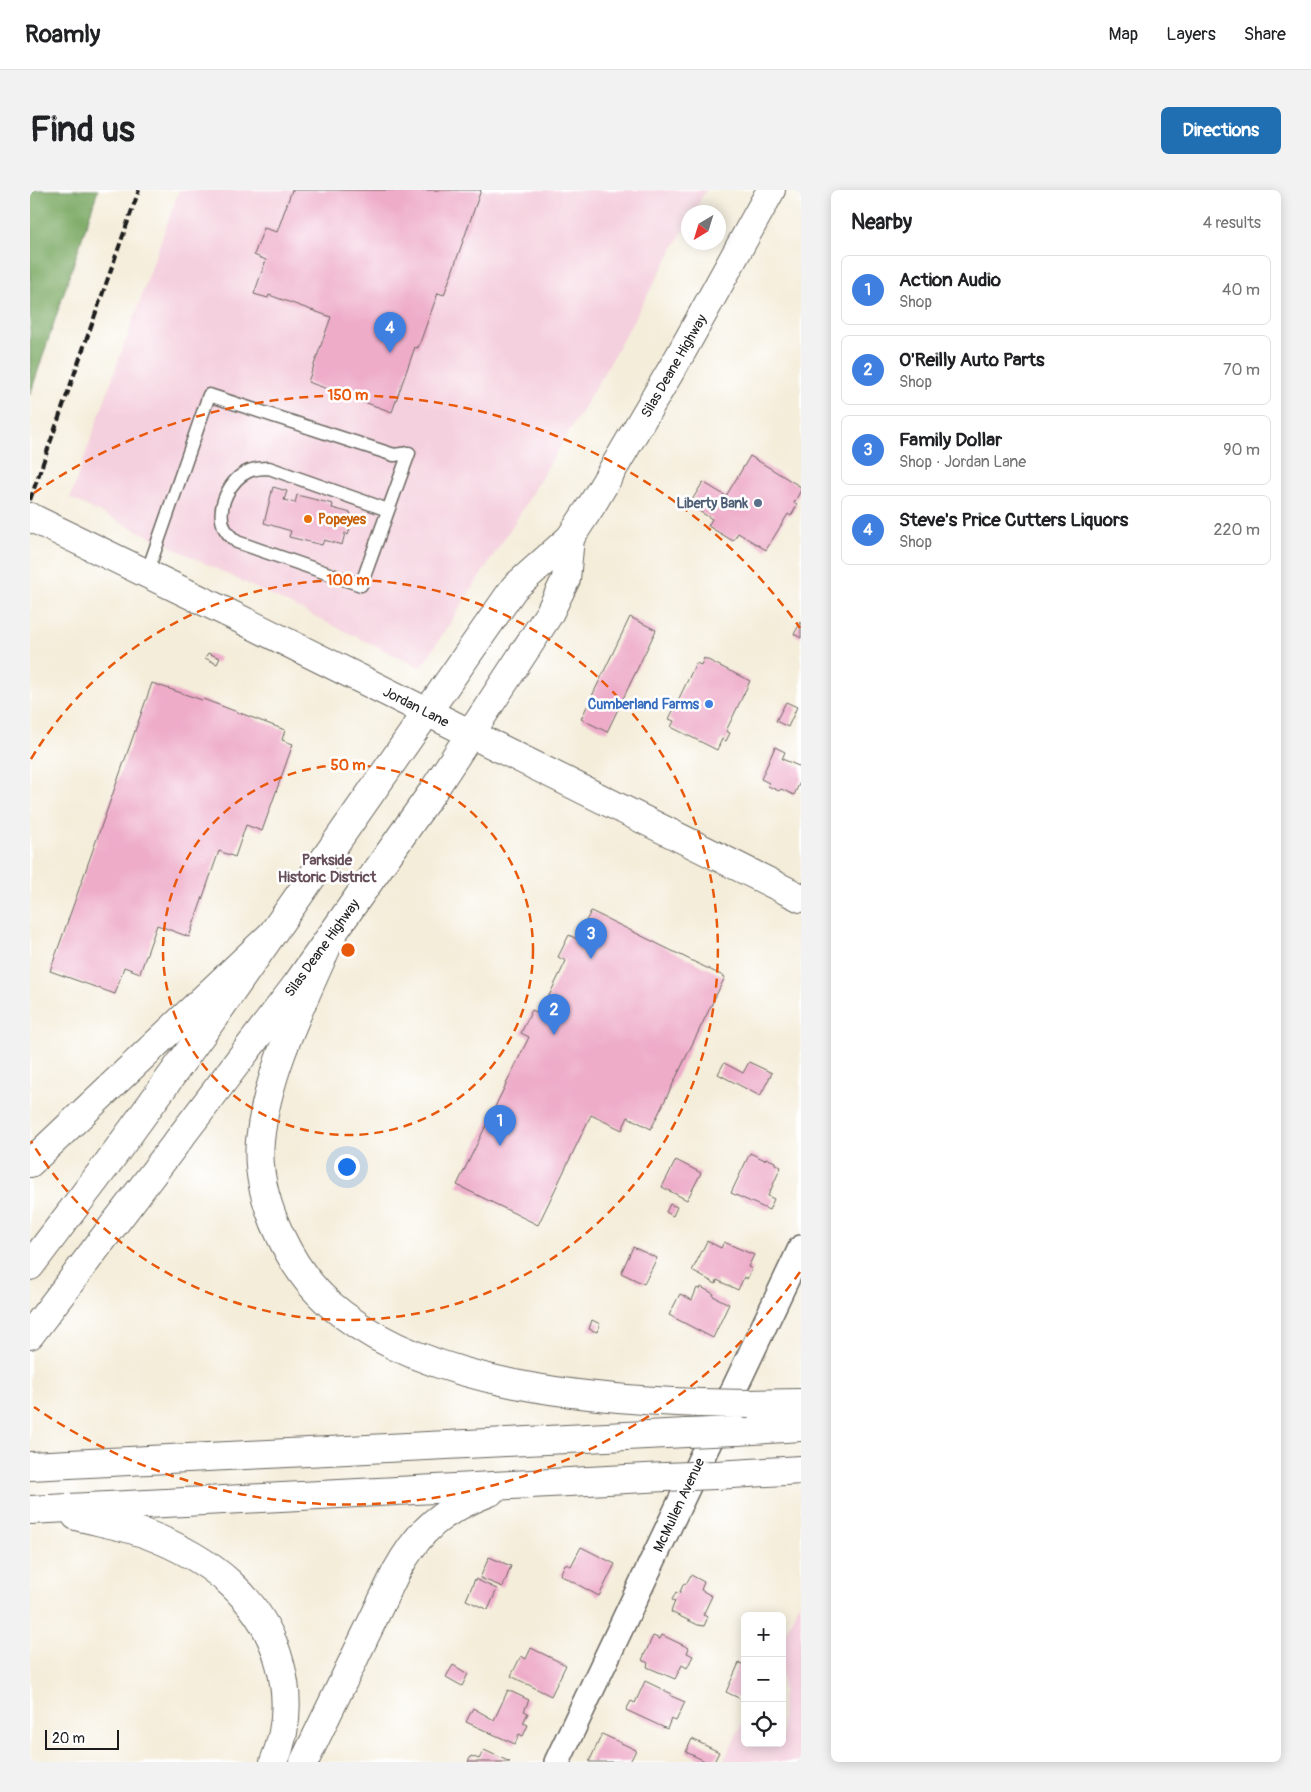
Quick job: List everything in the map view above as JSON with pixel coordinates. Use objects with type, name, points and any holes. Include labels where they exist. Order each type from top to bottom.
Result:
[{"type":"main road","name":"Silas Deane Highway","points":[[30,1266],[137,1123],[514,588],[570,538],[659,392],[771,190]]},
{"type":"main road","name":"Jordan Lane","points":[[30,517],[147,573],[801,898]]},
{"type":"main road","name":"Silas Deane Highway","points":[[30,1335],[231,1071],[332,935],[404,833],[530,644],[558,597],[566,579],[570,538]]},
{"type":"main road","points":[[30,1163],[271,935]]},
{"type":"main road","points":[[332,935],[278,1063],[268,1099],[260,1143],[263,1184],[272,1217],[286,1249],[305,1278],[334,1307],[360,1327],[400,1349],[438,1363],[492,1379],[558,1391],[623,1399],[700,1403],[801,1403]]},
{"type":"main road","points":[[30,1466],[801,1427]]},
{"type":"main road","points":[[39,1509],[801,1470]]},
{"type":"main road","points":[[304,1762],[396,1572],[413,1543],[434,1522],[456,1507],[478,1496],[519,1484]]},
{"type":"main road","points":[[39,1509],[129,1529],[160,1540],[191,1554],[215,1570],[244,1595],[265,1623],[282,1672],[285,1701],[284,1727],[274,1762]]},
{"type":"street","name":"McMullen Avenue","points":[[557,1762],[801,1248]]},
{"type":"lane","points":[[147,573],[209,395],[394,456],[409,453],[361,585],[237,542],[228,535],[223,526],[222,509],[225,496],[239,477],[258,468],[269,468],[388,510]]},
{"type":"shaded area","points":[[179,190],[706,190],[698,205],[681,205],[681,235],[604,373],[515,522],[421,668],[70,498]]},
{"type":"shaded area","points":[[801,1600],[801,1762],[723,1762],[741,1725],[741,1747],[786,1747],[786,1631]]},
{"type":"green space","points":[[30,190],[98,190],[30,395]]},
{"type":"building","points":[[292,190],[481,190],[444,295],[438,293],[418,348],[415,347],[392,412],[308,382],[331,317],[269,295],[268,298],[254,294],[266,260],[254,255],[264,228],[277,232]]},
{"type":"building","points":[[750,456],[801,487],[794,503],[797,505],[791,516],[788,514],[766,550],[738,533],[733,541],[708,526],[712,519],[689,505],[703,482],[726,496]]},
{"type":"building","points":[[273,487],[287,491],[284,500],[295,503],[297,495],[333,504],[332,508],[351,513],[348,521],[352,522],[348,535],[345,533],[342,545],[324,540],[322,545],[289,537],[291,531],[264,523]]},
{"type":"building","points":[[630,617],[656,630],[607,732],[581,719]]},
{"type":"building","points":[[801,622],[801,638],[794,634]]},
{"type":"building","points":[[208,653],[220,658],[217,664],[205,658]]},
{"type":"building","points":[[704,658],[750,681],[726,731],[730,733],[726,741],[722,739],[717,750],[671,727],[674,721],[669,719],[696,663],[701,665]]},
{"type":"building","points":[[152,683],[203,699],[285,730],[282,740],[293,744],[262,831],[246,825],[235,857],[219,851],[189,937],[157,925],[140,973],[124,967],[115,994],[50,971]]},
{"type":"building","points":[[786,702],[797,707],[788,727],[776,721]]},
{"type":"building","points":[[775,747],[785,752],[782,759],[801,767],[801,780],[794,795],[768,786],[769,783],[761,779]]},
{"type":"building","points":[[591,911],[725,977],[651,1129],[628,1117],[622,1130],[591,1115],[538,1225],[457,1185],[529,1037],[521,1033],[532,1010],[540,1014],[566,961],[558,957],[569,935],[577,939]]},
{"type":"building","points":[[749,1062],[772,1073],[760,1096],[718,1074],[724,1063],[743,1073]]},
{"type":"building","points":[[750,1153],[765,1160],[766,1158],[775,1162],[775,1164],[781,1167],[768,1196],[774,1199],[769,1210],[731,1193]]},
{"type":"building","points":[[676,1160],[701,1173],[687,1200],[662,1187]]},
{"type":"building","points":[[670,1204],[677,1207],[673,1216],[666,1212]]},
{"type":"building","points":[[707,1241],[721,1248],[724,1242],[754,1255],[748,1267],[752,1269],[747,1279],[744,1277],[738,1290],[717,1280],[716,1284],[692,1271]]},
{"type":"building","points":[[633,1247],[657,1258],[644,1284],[621,1273]]},
{"type":"building","points":[[701,1287],[729,1304],[713,1338],[669,1315],[680,1294],[692,1300],[697,1288],[700,1290]]},
{"type":"building","points":[[592,1320],[600,1324],[597,1332],[589,1329]]},
{"type":"building","points":[[581,1547],[615,1564],[599,1596],[560,1575],[565,1564],[571,1566]]},
{"type":"building","points":[[489,1557],[511,1566],[503,1587],[480,1578]]},
{"type":"building","points":[[691,1575],[704,1582],[701,1590],[712,1596],[703,1615],[708,1617],[704,1626],[671,1612],[675,1601],[672,1600],[676,1592],[679,1594],[684,1583],[686,1584]]},
{"type":"building","points":[[475,1579],[497,1589],[488,1610],[466,1600]]},
{"type":"building","points":[[662,1635],[689,1648],[687,1653],[693,1656],[687,1668],[682,1665],[675,1679],[647,1667],[648,1663],[642,1660],[653,1636],[660,1639]]},
{"type":"building","points":[[531,1648],[566,1665],[551,1696],[511,1676],[521,1656],[526,1659]]},
{"type":"building","points":[[739,1663],[741,1664],[741,1699],[726,1692]]},
{"type":"building","points":[[453,1665],[468,1674],[462,1686],[446,1677]]},
{"type":"building","points":[[645,1681],[685,1702],[676,1721],[671,1719],[667,1729],[626,1710],[631,1701],[635,1703]]},
{"type":"building","points":[[508,1690],[529,1700],[524,1711],[528,1713],[523,1723],[528,1725],[523,1736],[519,1734],[515,1744],[466,1722],[473,1708],[494,1720]]},
{"type":"building","points":[[602,1734],[636,1750],[630,1762],[589,1762]]},
{"type":"building","points":[[692,1739],[719,1752],[714,1762],[707,1762],[686,1752]]},
{"type":"building","points":[[484,1750],[510,1762],[468,1762],[471,1756],[479,1759]]},
{"type":"railway","points":[[30,500],[139,190]]},
{"type":"place","name":"Steve's Price Cutters Liquors","points":[[390,353]]},
{"type":"place","name":"Liberty Bank","points":[[758,503]]},
{"type":"place","name":"Popeyes","points":[[308,519]]},
{"type":"place","name":"Cumberland Farms","points":[[709,704]]},
{"type":"place","name":"Family Dollar","points":[[591,959]]},
{"type":"place","name":"O'Reilly Auto Parts","points":[[554,1035]]},
{"type":"place","name":"Action Audio","points":[[500,1146]]},
{"type":"district","name":"Parkside Historic District","points":[[327,868]]}]
